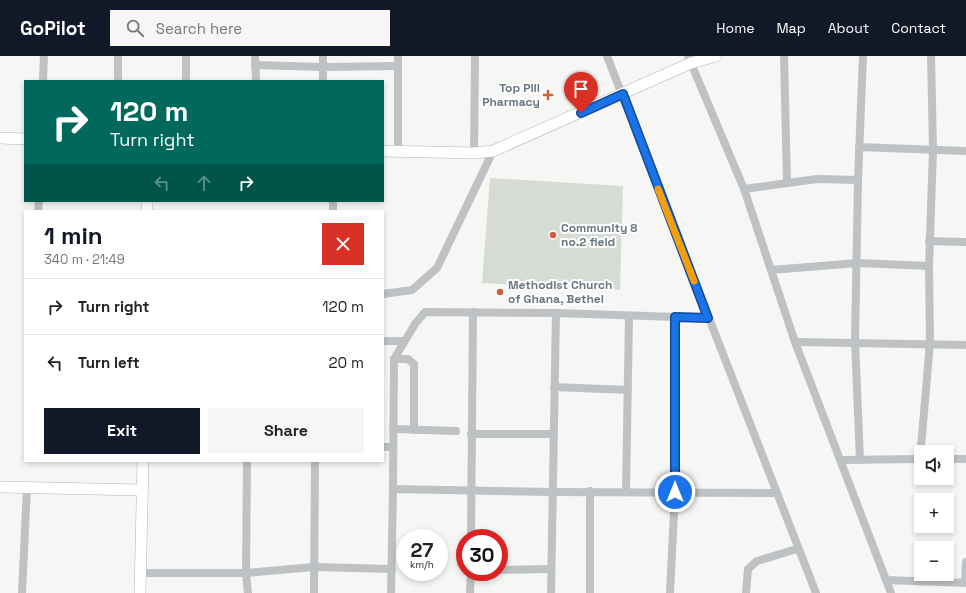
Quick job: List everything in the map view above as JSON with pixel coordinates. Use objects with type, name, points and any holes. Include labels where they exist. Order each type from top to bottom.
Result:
[{"type":"street","points":[[43,80],[44,56]]},
{"type":"street","points":[[118,56],[118,80]]},
{"type":"street","points":[[186,56],[186,80]]},
{"type":"street","points":[[323,56],[323,80]]},
{"type":"street","points":[[398,56],[398,152]]},
{"type":"street","points":[[474,153],[475,56]]},
{"type":"street","points":[[607,56],[623,94],[797,549],[816,593]]},
{"type":"street","points":[[384,151],[474,153],[493,150],[623,94],[689,60],[716,56]]},
{"type":"street","points":[[784,56],[787,182]]},
{"type":"street","points":[[860,460],[855,341],[858,263],[858,180],[863,56]]},
{"type":"street","points":[[921,445],[930,344],[929,241],[933,150],[931,56]]},
{"type":"street","points":[[256,80],[255,60],[323,67],[398,66]]},
{"type":"street","points":[[689,60],[744,190],[795,342],[842,460],[891,593]]},
{"type":"street","points":[[0,138],[24,139]]},
{"type":"street","points":[[859,147],[966,151]]},
{"type":"street","points":[[384,294],[412,290],[437,268],[493,150]]},
{"type":"street","points":[[744,190],[787,182],[817,179],[858,180]]},
{"type":"street","points":[[929,241],[966,242]]},
{"type":"street","points":[[771,270],[858,263],[929,266]]},
{"type":"street","points":[[391,593],[394,359],[404,341],[425,312],[556,313],[708,318]]},
{"type":"street","points":[[470,529],[473,312]]},
{"type":"street","points":[[551,593],[556,313]]},
{"type":"street","points":[[626,491],[629,316]]},
{"type":"street","points":[[670,593],[675,492],[675,317]]},
{"type":"street","points":[[384,341],[404,341]]},
{"type":"street","points":[[795,342],[855,341],[966,345]]},
{"type":"street","points":[[394,359],[408,359],[414,364],[414,430]]},
{"type":"street","points":[[554,386],[628,390]]},
{"type":"street","points":[[394,429],[456,431]]},
{"type":"street","points":[[471,434],[553,434]]},
{"type":"street","points":[[384,447],[393,447]]},
{"type":"street","points":[[842,460],[914,459]]},
{"type":"street","points":[[954,459],[966,459]]},
{"type":"street","points":[[140,593],[143,462]]},
{"type":"street","points":[[247,462],[246,573],[248,593]]},
{"type":"street","points":[[314,593],[315,462]]},
{"type":"street","points":[[0,488],[142,490]]},
{"type":"street","points":[[22,593],[27,488]]},
{"type":"street","points":[[393,489],[552,492],[626,491],[776,493]]},
{"type":"street","points":[[590,491],[590,593]]},
{"type":"street","points":[[746,593],[748,569],[757,561],[797,549]]},
{"type":"street","points":[[886,580],[966,583],[966,562]]},
{"type":"street","points":[[140,573],[246,573],[314,567],[392,570]]},
{"type":"street","points":[[508,570],[551,569]]},
{"type":"street","points":[[470,593],[471,581]]},
{"type":"shaded area","name":"Community 8 no.2 field","points":[[490,178],[623,186],[620,290],[482,283]]},
{"type":"slow traffic","points":[[658,189],[694,281]]},
{"type":"place","name":"Top Pill Pharmacy","points":[[548,95]]},
{"type":"place","name":"Community 8 no.2 field","points":[[553,235]]},
{"type":"place","name":"Methodist Church of Ghana, Bethel","points":[[500,292]]},
{"type":"route","points":[[581,113],[623,94],[641,145],[708,318],[675,317],[675,492]]}]
